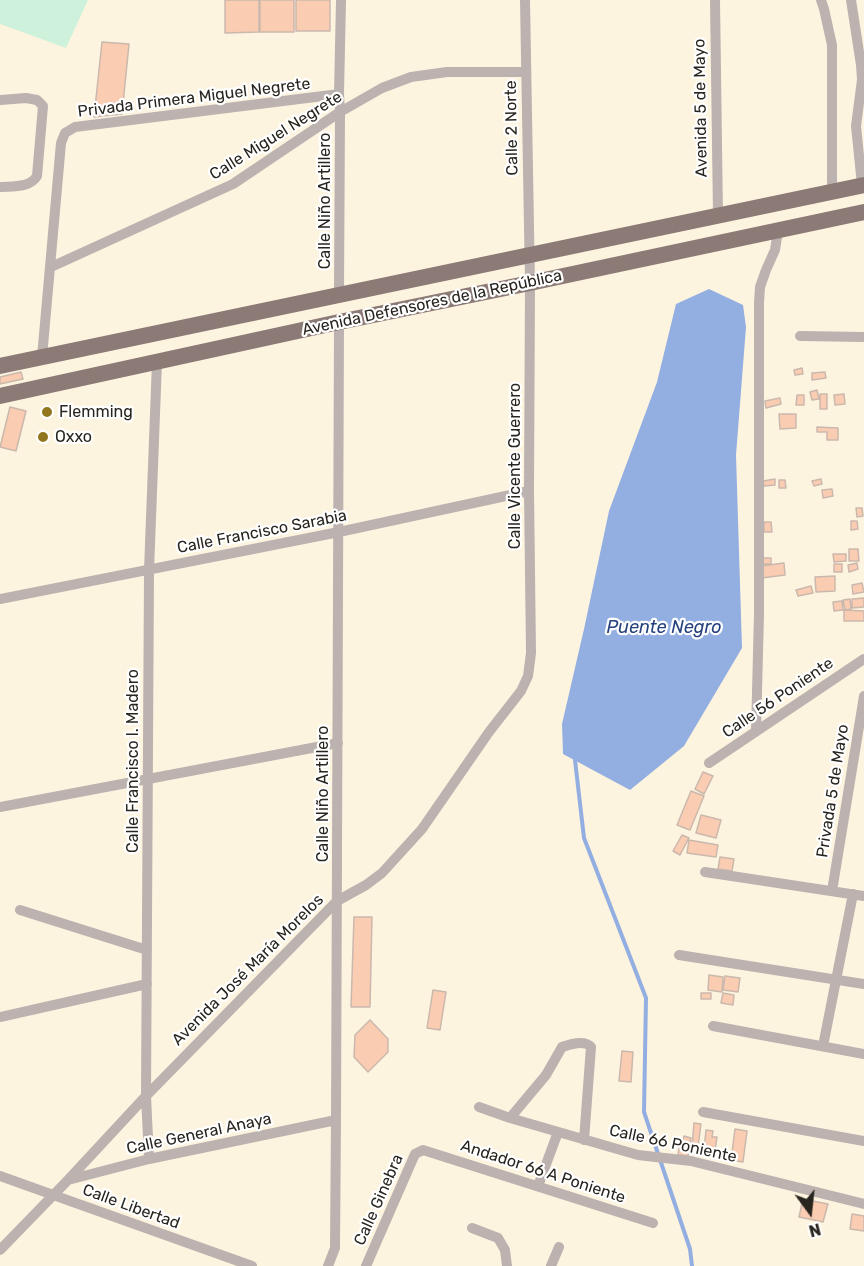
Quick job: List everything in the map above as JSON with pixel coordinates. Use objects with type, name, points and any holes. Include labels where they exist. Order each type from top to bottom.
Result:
[{"type":"main road","name":"Avenida Defensores de la República","points":[[0,366],[863,185]]},
{"type":"main road","name":"Avenida Defensores de la República","points":[[0,396],[864,212]]},
{"type":"street","name":"Calle Niño Artillero","points":[[339,294],[341,0]]},
{"type":"street","name":"Calle 2 Norte","points":[[525,0],[529,255]]},
{"type":"street","name":"Avenida 5 de Mayo","points":[[715,0],[718,216]]},
{"type":"street","points":[[821,0],[832,45],[832,191]]},
{"type":"street","points":[[851,0],[862,80],[856,126],[863,185]]},
{"type":"street","name":"Calle Miguel Negrete","points":[[51,267],[233,184],[340,112],[382,88],[411,77],[447,72],[526,72]]},
{"type":"street","name":"Privada Primera Miguel Negrete","points":[[51,267],[61,143],[65,133],[75,127],[339,94]]},
{"type":"street","points":[[0,100],[26,98],[37,100],[43,106],[37,176],[29,184],[0,187]]},
{"type":"street","points":[[756,731],[759,614],[759,303],[760,287],[775,250],[778,231]]},
{"type":"street","name":"Calle Vicente Guerrero","points":[[528,676],[531,653],[529,255]]},
{"type":"street","points":[[42,357],[51,267]]},
{"type":"street","name":"Calle Niño Artillero","points":[[328,1266],[335,1248],[339,322]]},
{"type":"street","points":[[800,336],[864,337]]},
{"type":"street","name":"Calle Francisco I. Madero","points":[[148,1159],[146,1096],[149,570],[157,362]]},
{"type":"street","name":"Calle Francisco Sarabia","points":[[0,599],[529,492]]},
{"type":"street","name":"Calle 56 Poniente","points":[[709,763],[864,659]]},
{"type":"street","name":"Avenida José María Morelos","points":[[0,1250],[146,1096],[337,901],[382,873],[422,829],[489,732],[521,691],[528,676]]},
{"type":"street","name":"Privada 5 de Mayo","points":[[832,891],[864,696]]},
{"type":"street","points":[[0,807],[338,743]]},
{"type":"street","points":[[705,872],[858,895],[836,979],[823,1046]]},
{"type":"street","points":[[21,910],[147,950]]},
{"type":"street","points":[[679,955],[864,984]]},
{"type":"street","points":[[0,1017],[147,984]]},
{"type":"street","points":[[713,1026],[864,1054]]},
{"type":"street","points":[[510,1118],[546,1075],[562,1047],[589,1044],[591,1047],[584,1140]]},
{"type":"street","name":"Calle 66 Poniente","points":[[479,1107],[638,1155],[691,1161],[864,1204]]},
{"type":"street","points":[[703,1112],[864,1141]]},
{"type":"street","name":"Calle General Anaya","points":[[68,1180],[148,1159],[336,1120]]},
{"type":"street","points":[[538,1186],[558,1132]]},
{"type":"street","name":"Andador 66 A Poniente","points":[[423,1149],[653,1223]]},
{"type":"street","name":"Calle Ginebra","points":[[366,1266],[415,1154],[423,1149]]},
{"type":"street","name":"Calle Libertad","points":[[0,1176],[252,1266]]},
{"type":"street","points":[[472,1228],[498,1238],[506,1250],[507,1266]]},
{"type":"street","points":[[551,1266],[559,1247]]},
{"type":"green space","points":[[0,0],[88,0],[66,48],[0,24]]},
{"type":"water","name":"Puente Negro","points":[[709,289],[743,305],[746,327],[736,455],[742,648],[684,746],[630,790],[563,754],[562,724],[609,511],[657,382],[676,304]]},
{"type":"building","points":[[225,0],[259,0],[259,32],[225,33]]},
{"type":"building","points":[[260,0],[294,0],[294,32],[260,32]]},
{"type":"building","points":[[296,0],[330,0],[330,31],[296,31]]},
{"type":"building","points":[[102,42],[129,44],[122,114],[94,117]]},
{"type":"building","points":[[802,368],[803,374],[795,375],[794,370]]},
{"type":"building","points":[[21,372],[23,379],[0,384],[0,377]]},
{"type":"building","points":[[825,372],[826,378],[812,380],[812,373]]},
{"type":"building","points":[[817,390],[819,399],[812,400],[810,392]]},
{"type":"building","points":[[820,394],[827,394],[827,409],[820,409]]},
{"type":"building","points":[[844,394],[845,404],[835,405],[834,395]]},
{"type":"building","points":[[797,395],[804,395],[804,405],[796,405]]},
{"type":"building","points":[[780,398],[781,404],[766,408],[765,401]]},
{"type":"building","points":[[10,407],[26,411],[16,451],[0,447]]},
{"type":"building","points":[[779,414],[796,414],[796,428],[780,429]]},
{"type":"building","points":[[817,427],[838,428],[838,440],[827,440],[827,432],[817,432]]},
{"type":"building","points":[[775,479],[775,485],[764,486],[763,481]]},
{"type":"building","points":[[821,479],[822,484],[814,486],[812,481]]},
{"type":"building","points":[[779,480],[785,480],[786,488],[779,488]]},
{"type":"building","points":[[832,489],[833,496],[823,498],[822,490]]},
{"type":"building","points":[[856,508],[862,508],[863,516],[857,517]]},
{"type":"building","points":[[851,521],[857,521],[858,529],[851,530]]},
{"type":"building","points":[[764,522],[771,522],[772,532],[764,532]]},
{"type":"building","points":[[849,549],[858,549],[859,561],[849,561]]},
{"type":"building","points":[[833,554],[846,554],[846,561],[834,562]]},
{"type":"building","points":[[761,558],[771,558],[771,564],[762,564]]},
{"type":"building","points":[[784,563],[785,575],[762,578],[761,566]]},
{"type":"building","points":[[857,563],[858,569],[849,572],[848,565]]},
{"type":"building","points":[[834,564],[842,564],[842,572],[834,572]]},
{"type":"building","points":[[835,576],[835,591],[816,592],[815,577]]},
{"type":"building","points":[[862,583],[864,592],[853,594],[852,585]]},
{"type":"building","points":[[811,586],[813,593],[798,596],[796,590]]},
{"type":"building","points":[[864,598],[864,607],[852,608],[852,599]]},
{"type":"building","points":[[850,599],[851,609],[845,610],[843,600]]},
{"type":"building","points":[[842,601],[843,610],[834,611],[833,602]]},
{"type":"building","points":[[844,610],[864,611],[864,621],[844,621]]},
{"type":"building","points":[[703,772],[713,776],[704,794],[695,789]]},
{"type":"building","points":[[691,791],[704,796],[690,830],[677,825]]},
{"type":"building","points":[[701,815],[721,820],[716,838],[696,833]]},
{"type":"building","points":[[682,835],[689,838],[680,855],[673,851]]},
{"type":"building","points":[[689,840],[718,845],[716,857],[687,853]]},
{"type":"building","points":[[720,857],[734,859],[732,871],[718,869]]},
{"type":"building","points":[[354,917],[372,917],[370,1007],[351,1007]]},
{"type":"building","points":[[709,975],[723,977],[722,992],[708,990]]},
{"type":"building","points":[[725,976],[740,978],[738,992],[723,990]]},
{"type":"building","points":[[433,990],[446,992],[440,1030],[427,1028]]},
{"type":"building","points":[[701,993],[711,993],[711,999],[701,999]]},
{"type":"building","points":[[723,993],[734,995],[733,1005],[721,1003]]},
{"type":"building","points":[[370,1020],[388,1039],[388,1052],[368,1072],[354,1057],[355,1035]]},
{"type":"building","points":[[622,1051],[633,1052],[631,1082],[619,1081]]},
{"type":"building","points":[[694,1123],[701,1124],[698,1147],[692,1147]]},
{"type":"building","points":[[735,1129],[747,1131],[743,1162],[731,1160]]},
{"type":"building","points":[[706,1130],[713,1131],[712,1137],[717,1137],[715,1151],[704,1149]]},
{"type":"building","points":[[684,1136],[691,1138],[689,1148],[682,1146]]},
{"type":"building","points":[[679,1148],[689,1150],[688,1156],[678,1155]]},
{"type":"building","points":[[803,1199],[828,1204],[823,1222],[799,1217]]},
{"type":"building","points":[[852,1214],[864,1216],[864,1231],[850,1229]]},
{"type":"waterway","points":[[576,756],[584,838],[646,998],[644,1112],[690,1249],[692,1266]]},
{"type":"place","name":"Flemming","points":[[47,412]]},
{"type":"place","name":"Oxxo","points":[[43,437]]}]
